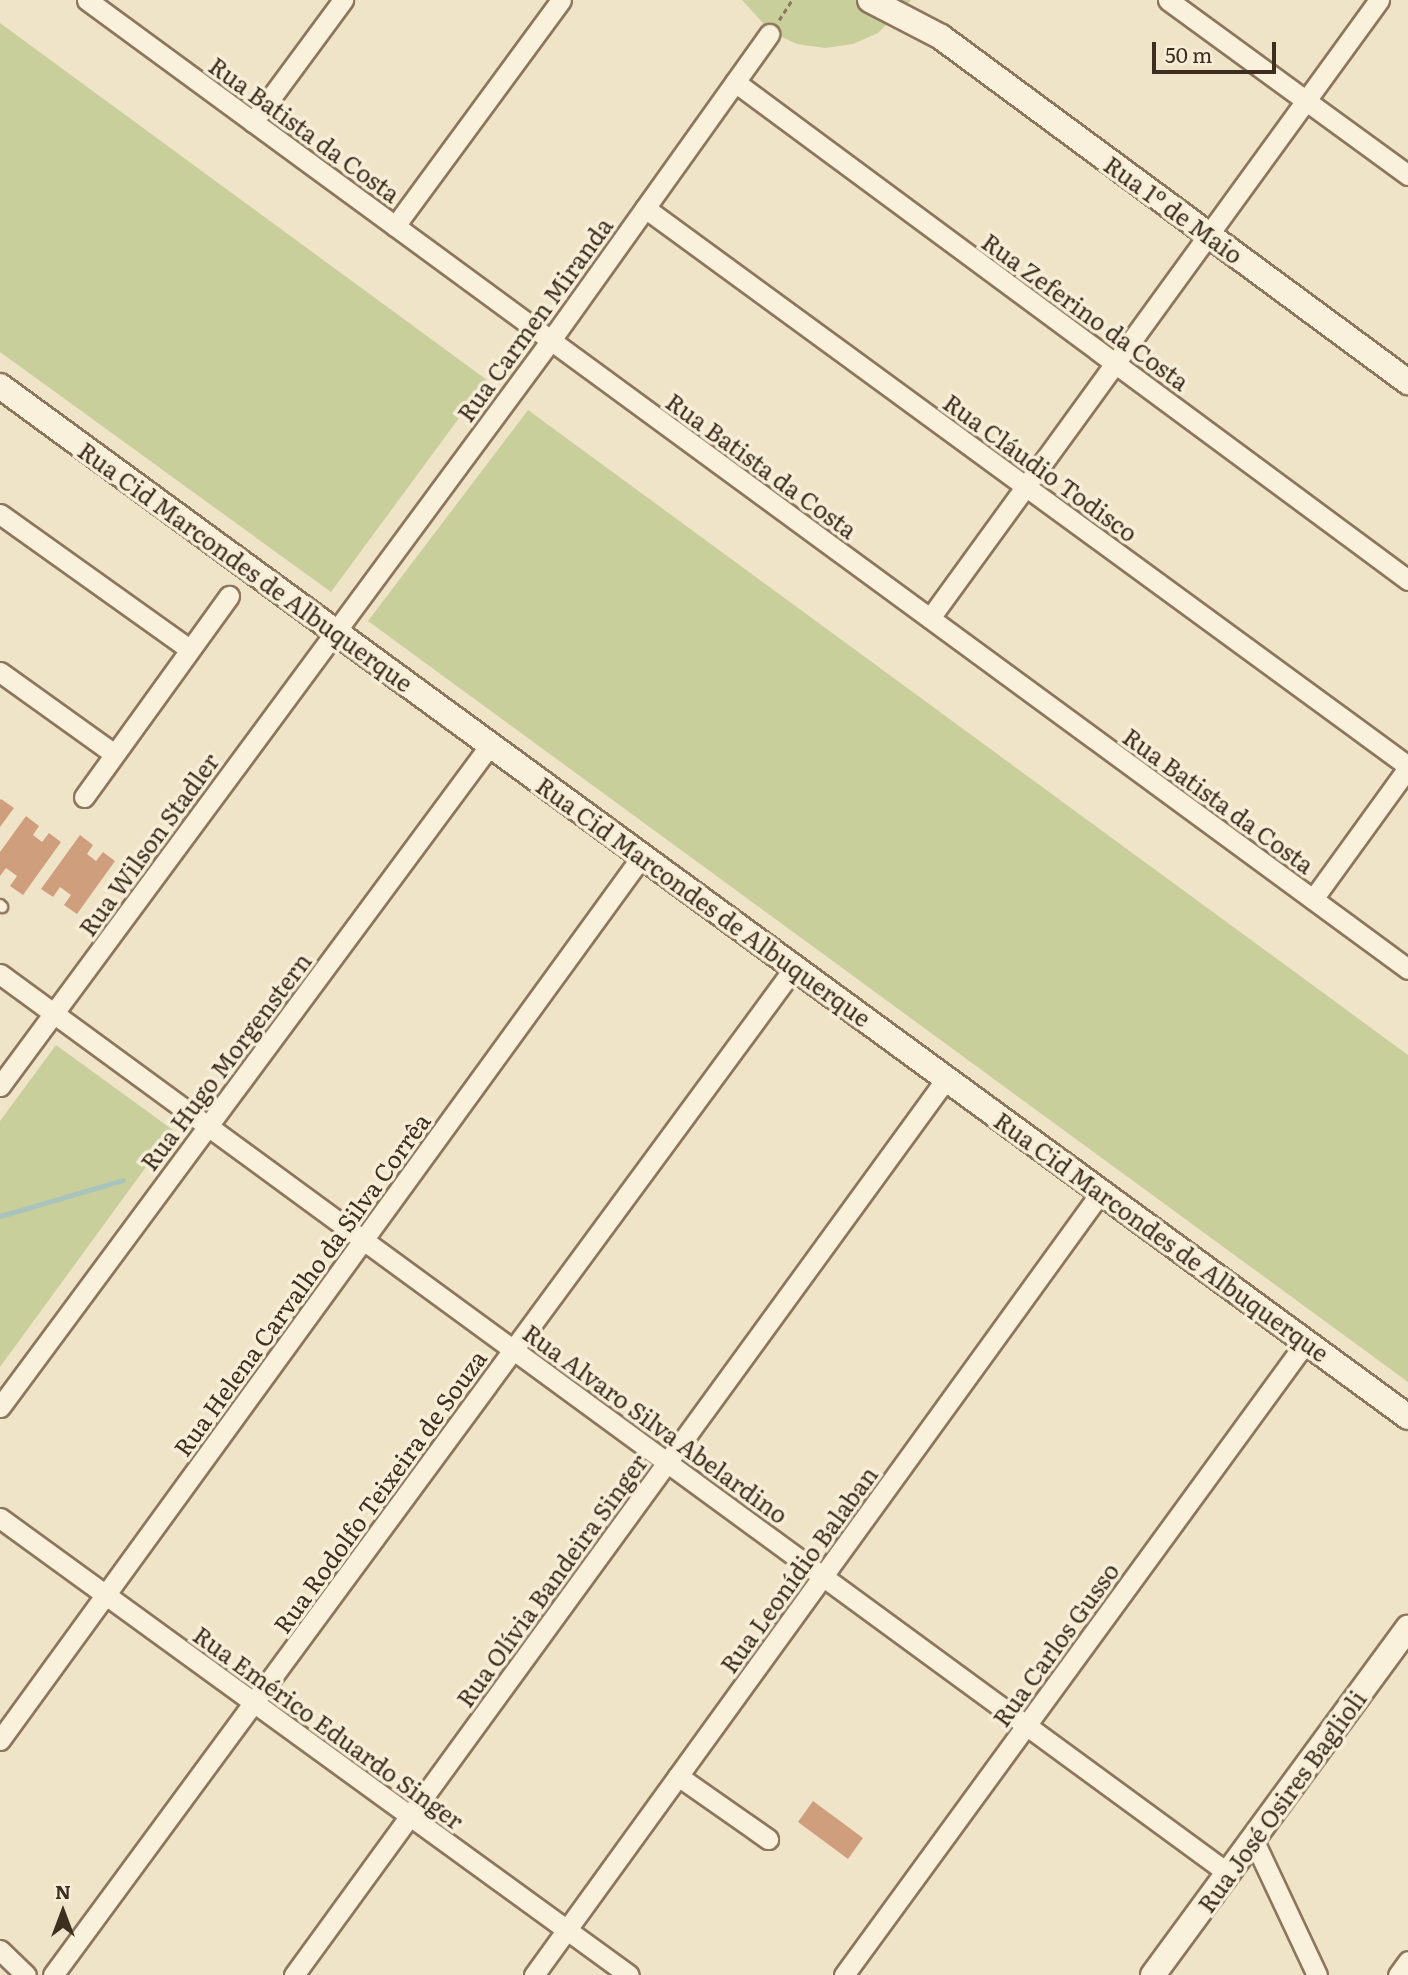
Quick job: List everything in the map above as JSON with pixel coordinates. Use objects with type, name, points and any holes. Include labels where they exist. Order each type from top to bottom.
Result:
[{"type":"street","name":"Rua Batista da Costa","points":[[87,0],[109,6],[253,122],[1408,969]]},
{"type":"street","points":[[253,122],[343,0]]},
{"type":"street","points":[[395,226],[561,0]]},
{"type":"street","name":"Rua 1º de Maio","points":[[870,0],[941,37]]},
{"type":"street","name":"Rua 1º de Maio","points":[[903,0],[941,37],[1408,382]]},
{"type":"street","points":[[1168,0],[1408,175]]},
{"type":"street","points":[[930,618],[1379,0]]},
{"type":"street","name":"Rua Carmen Miranda","points":[[335,631],[551,340],[769,34]]},
{"type":"street","name":"Rua Zeferino da Costa","points":[[735,82],[1408,580]]},
{"type":"street","name":"Rua Cláudio Todisco","points":[[645,208],[1408,767]]},
{"type":"street","name":"Rua Cid Marcondes de Albuquerque","points":[[0,386],[1408,1417]]},
{"type":"street","points":[[0,514],[190,649]]},
{"type":"street","points":[[83,797],[229,596]]},
{"type":"street","name":"Rua Wilson Stadler","points":[[0,1086],[335,631]]},
{"type":"street","points":[[0,672],[113,753]]},
{"type":"street","name":"Rua Hugo Morgenstern","points":[[0,1407],[490,745]]},
{"type":"street","points":[[1313,900],[1408,767]]},
{"type":"street","name":"Rua Helena Carvalho da Silva Corrêa","points":[[0,1740],[642,856]]},
{"type":"street","name":"Rua Rodolfo Teixeira de Souza","points":[[53,1975],[794,968]]},
{"type":"street","name":"Rua Alvaro Silva Abelardino","points":[[0,974],[1228,1873]]},
{"type":"street","name":"Rua Olívia Bandeira Singer","points":[[294,1975],[946,1079]]},
{"type":"street","name":"Rua Leonídio Balaban","points":[[534,1975],[1101,1192]]},
{"type":"street","name":"Rua Carlos Gusso","points":[[844,1975],[1306,1342]]},
{"type":"street","name":"Rua Emérico Eduardo Singer","points":[[0,1518],[629,1975]]},
{"type":"street","name":"Rua José Osires Baglioli","points":[[1153,1975],[1408,1628]]},
{"type":"street","points":[[678,1776],[768,1839]]},
{"type":"street","points":[[1253,1839],[1317,1975]]},
{"type":"street","points":[[0,1950],[26,1975]]},
{"type":"street","points":[[1398,1975],[1408,1961]]},
{"type":"path","points":[[769,34],[792,0]]},
{"type":"green space","points":[[742,0],[911,0],[878,33],[853,44],[825,48],[797,44],[771,32]]},
{"type":"green space","points":[[0,23],[487,380],[331,592],[0,352]]},
{"type":"green space","points":[[528,410],[1408,1055],[1408,1382],[368,621]]},
{"type":"green space","points":[[56,1045],[173,1130],[0,1367],[0,1121]]},
{"type":"building","points":[[0,800],[14,808],[0,827]]},
{"type":"building","points":[[26,816],[39,826],[33,835],[42,842],[49,833],[61,842],[23,895],[10,886],[17,876],[6,868],[0,876],[0,852]]},
{"type":"building","points":[[80,835],[93,845],[87,854],[96,861],[103,852],[115,861],[77,914],[64,905],[71,895],[60,887],[53,897],[41,889]]},
{"type":"building","points":[[813,1801],[863,1838],[848,1859],[798,1822]]},
{"type":"waterway","points":[[0,1216],[123,1180]]}]
